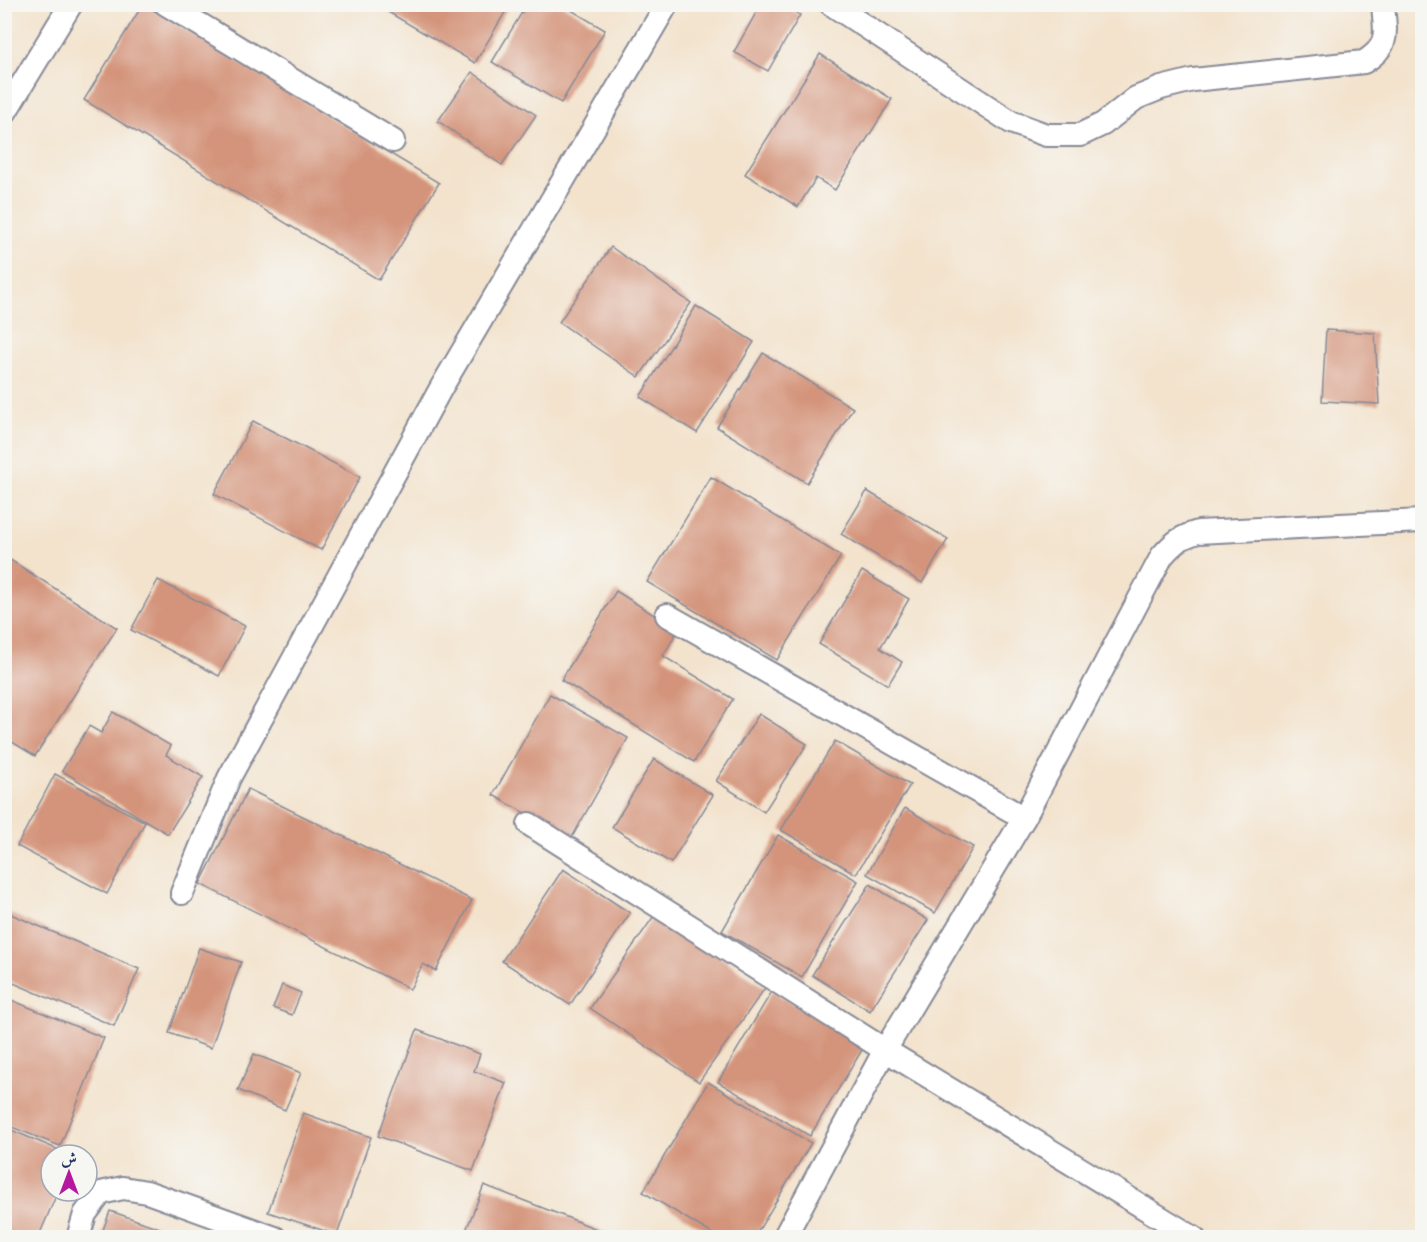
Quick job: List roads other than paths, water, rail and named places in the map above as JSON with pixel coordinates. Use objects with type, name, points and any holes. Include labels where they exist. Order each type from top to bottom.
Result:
[{"type":"street","points":[[4,114],[71,4]]},
{"type":"street","points":[[165,4],[393,141]]},
{"type":"street","points":[[182,893],[229,778],[441,388],[666,4]]},
{"type":"street","points":[[831,4],[1011,122],[1046,135],[1080,135],[1103,124],[1136,98],[1161,87],[1193,80],[1364,63],[1379,53],[1386,36],[1383,4]]},
{"type":"street","points":[[784,1238],[885,1050],[1024,818],[1162,556],[1182,537],[1198,532],[1422,521]]},
{"type":"street","points":[[667,615],[1024,818]]},
{"type":"street","points":[[529,824],[885,1050],[1194,1238]]},
{"type":"street","points":[[78,1238],[85,1214],[101,1193],[123,1188],[147,1192],[275,1238]]}]
